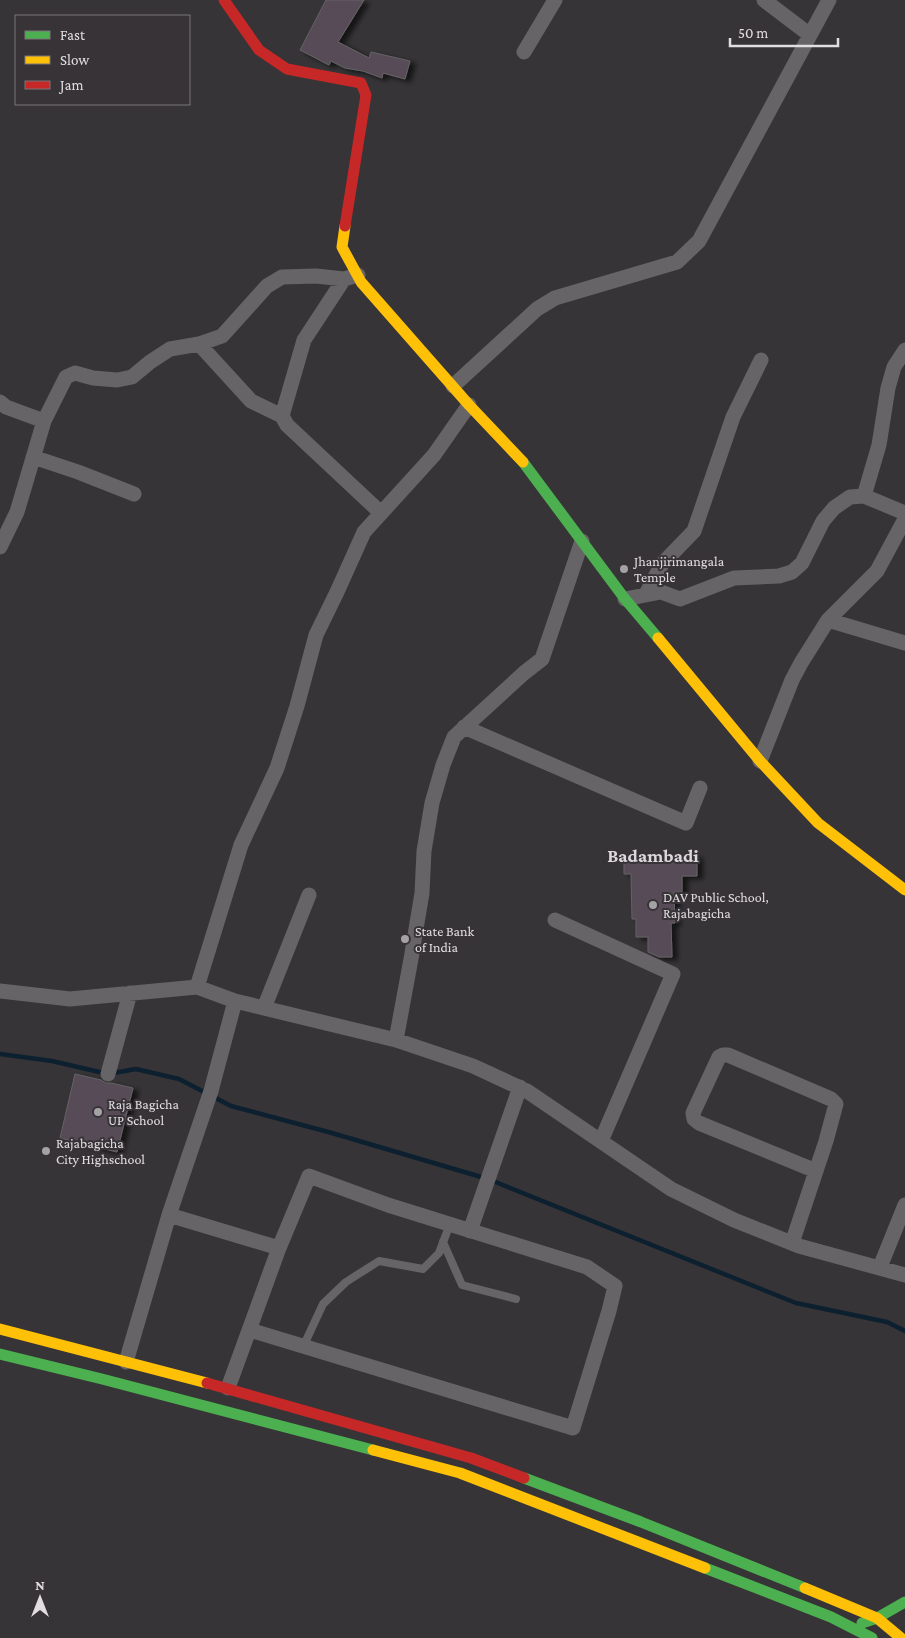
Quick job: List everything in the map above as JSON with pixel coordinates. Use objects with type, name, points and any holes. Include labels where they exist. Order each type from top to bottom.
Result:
[{"type":"main road","points":[[224,0],[259,50],[287,69],[361,83],[366,95],[342,247],[351,277],[361,282],[470,405],[520,458],[625,599],[760,761],[818,823],[905,890]]},
{"type":"main road","points":[[0,1329],[228,1388],[471,1458],[641,1522],[877,1618],[900,1636]]},
{"type":"main road","points":[[0,1354],[460,1473],[618,1533],[854,1627],[872,1638]]},
{"type":"main road","points":[[854,1627],[877,1618],[905,1602]]},
{"type":"street","points":[[524,52],[554,0]]},
{"type":"street","points":[[764,0],[810,35]]},
{"type":"street","points":[[453,386],[537,309],[555,298],[677,262],[699,241],[830,0]]},
{"type":"street","points":[[0,547],[16,512],[44,421],[66,377],[75,373],[93,378],[117,380],[132,377],[170,349],[199,344],[222,336],[267,286],[282,277],[351,277]]},
{"type":"street","points":[[282,416],[304,340],[351,277]]},
{"type":"street","points":[[199,344],[251,401],[282,416],[287,424],[381,513]]},
{"type":"street","points":[[864,496],[877,452],[888,388],[894,367],[905,350]]},
{"type":"street","points":[[646,594],[662,564],[694,531],[733,417],[761,360]]},
{"type":"street","points":[[0,402],[6,407],[44,421]]},
{"type":"street","points":[[196,987],[241,845],[277,768],[297,706],[316,634],[364,532],[434,455],[470,405]]},
{"type":"street","points":[[33,457],[134,494]]},
{"type":"street","points":[[625,599],[661,592],[680,599],[734,578],[779,576],[792,572],[802,563],[824,521],[834,508],[850,497],[864,496],[905,513]]},
{"type":"street","points":[[760,761],[792,680],[828,620],[877,571],[905,519]]},
{"type":"street","points":[[396,1040],[422,893],[424,851],[432,803],[443,765],[454,737],[524,672],[542,659],[582,541]]},
{"type":"street","points":[[828,620],[905,643]]},
{"type":"street","points":[[464,727],[686,823],[700,788]]},
{"type":"street","points":[[264,1008],[309,895]]},
{"type":"street","points":[[555,920],[674,974],[601,1141]]},
{"type":"street","points":[[0,991],[70,999],[196,987],[235,1001],[396,1040],[473,1066],[520,1087],[672,1188],[734,1220],[792,1243],[905,1275]]},
{"type":"street","points":[[108,1074],[130,994]]},
{"type":"street","points":[[126,1362],[169,1215],[211,1091],[235,1001]]},
{"type":"street","points":[[792,1243],[816,1171],[831,1126],[836,1104],[831,1099],[728,1055],[723,1054],[719,1057],[693,1113],[694,1119],[699,1123],[816,1171]]},
{"type":"street","points":[[470,1231],[520,1087]]},
{"type":"street","points":[[228,1388],[279,1248],[309,1176],[388,1205],[587,1267],[615,1286],[573,1428],[250,1330]]},
{"type":"street","points":[[880,1267],[905,1205]]},
{"type":"street","points":[[169,1215],[279,1248]]},
{"type":"lane","points":[[303,1346],[323,1304],[346,1282],[379,1261],[423,1269],[439,1253],[450,1224]]},
{"type":"lane","points":[[443,1242],[462,1284],[516,1299]]},
{"type":"building","points":[[326,0],[364,0],[338,42],[369,58],[371,52],[410,61],[405,79],[383,73],[382,78],[363,71],[345,68],[331,61],[329,65],[300,50]]},
{"type":"building","name":"DAV Public School, Rajabagicha","points":[[624,855],[697,855],[697,876],[682,876],[682,892],[674,892],[675,923],[671,923],[672,957],[659,957],[648,952],[648,937],[636,937],[636,919],[632,919],[631,874],[624,874]]},
{"type":"building","name":"Raja Bagicha UP School","points":[[75,1074],[133,1088],[117,1152],[60,1138]]},
{"type":"waterway","points":[[0,1054],[52,1061],[108,1074],[136,1069],[179,1079],[231,1106],[332,1133],[488,1179],[796,1303],[887,1322],[905,1331]]},
{"type":"traffic: fast","points":[[523,462],[625,599],[658,638]]},
{"type":"traffic: fast","points":[[0,1354],[373,1450]]},
{"type":"traffic: fast","points":[[524,1478],[641,1522],[805,1588]]},
{"type":"traffic: fast","points":[[705,1568],[831,1617],[872,1638]]},
{"type":"traffic: fast","points":[[862,1623],[877,1618],[905,1602]]},
{"type":"traffic: slow","points":[[345,226],[342,247],[361,282],[469,405],[523,462]]},
{"type":"traffic: slow","points":[[658,638],[760,761],[818,823],[905,890]]},
{"type":"traffic: slow","points":[[0,1329],[207,1383]]},
{"type":"traffic: slow","points":[[373,1450],[460,1473],[705,1568]]},
{"type":"traffic: slow","points":[[805,1588],[877,1618],[901,1638]]},
{"type":"traffic: jam","points":[[224,0],[259,50],[287,69],[361,83],[366,95],[345,226]]},
{"type":"traffic: jam","points":[[207,1383],[471,1458],[524,1478]]},
{"type":"place","name":"Jhanjirimangala Temple","points":[[624,569]]},
{"type":"place","name":"DAV Public School, Rajabagicha","points":[[653,905]]},
{"type":"place","name":"State Bank of India","points":[[405,939]]},
{"type":"place","name":"Raja Bagicha UP School","points":[[98,1112]]},
{"type":"place","name":"Rajabagicha City Highschool","points":[[46,1151]]},
{"type":"district","name":"Badambadi","points":[[653,855]]}]
